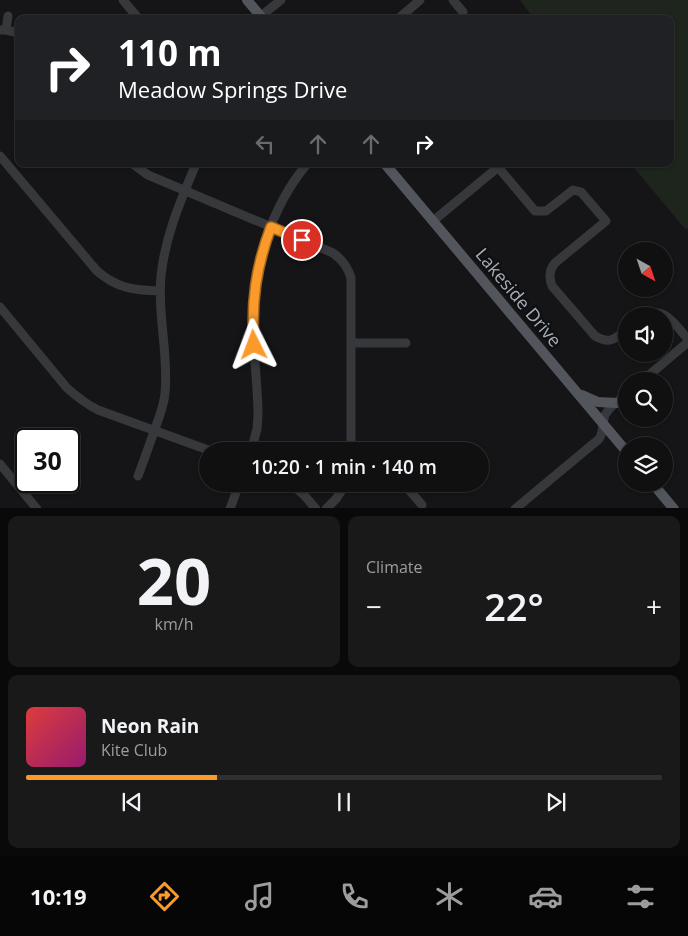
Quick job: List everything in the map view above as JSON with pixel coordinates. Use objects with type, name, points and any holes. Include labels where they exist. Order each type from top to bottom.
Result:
[{"type":"main road","points":[[247,0],[260,15]]},
{"type":"main road","name":"Lakeside Drive","points":[[388,167],[618,441]]},
{"type":"main road","points":[[578,393],[598,402],[617,403]]},
{"type":"main road","points":[[660,492],[674,508]]},
{"type":"street","points":[[123,0],[136,15]]},
{"type":"street","points":[[265,15],[281,0]]},
{"type":"street","points":[[403,15],[420,0]]},
{"type":"street","points":[[452,0],[463,12]]},
{"type":"street","points":[[3,30],[8,16]]},
{"type":"street","points":[[0,156],[105,278],[125,288],[160,290]]},
{"type":"street","points":[[137,167],[148,175],[334,253],[345,264],[351,278],[351,442]]},
{"type":"street","points":[[138,476],[165,395],[166,383],[160,290],[164,257],[174,219],[195,167]]},
{"type":"street","points":[[253,442],[258,415],[252,325],[259,265],[264,245],[281,202],[290,186],[305,167]]},
{"type":"street","points":[[433,221],[499,167]]},
{"type":"street","points":[[501,167],[536,211],[546,211],[573,190],[582,192],[606,221],[555,263],[552,266],[549,277],[552,286],[595,336],[603,340],[611,340],[618,337]]},
{"type":"street","points":[[0,307],[67,388],[77,397],[98,410],[199,447]]},
{"type":"street","points":[[652,372],[688,341],[673,322]]},
{"type":"street","points":[[351,343],[406,343]]},
{"type":"street","points":[[515,508],[598,440],[601,436],[607,412],[617,403]]},
{"type":"street","points":[[0,464],[37,508]]},
{"type":"street","points":[[230,508],[236,492]]},
{"type":"street","points":[[300,492],[316,508]]},
{"type":"street","points":[[326,508],[342,492]]},
{"type":"street","points":[[411,492],[422,505]]},
{"type":"shaded area","points":[[520,0],[688,0],[688,228],[686,230],[634,167],[674,167],[674,15],[531,15]]},
{"type":"route","points":[[254,345],[252,325],[255,285],[261,255],[271,227],[302,240]]}]
